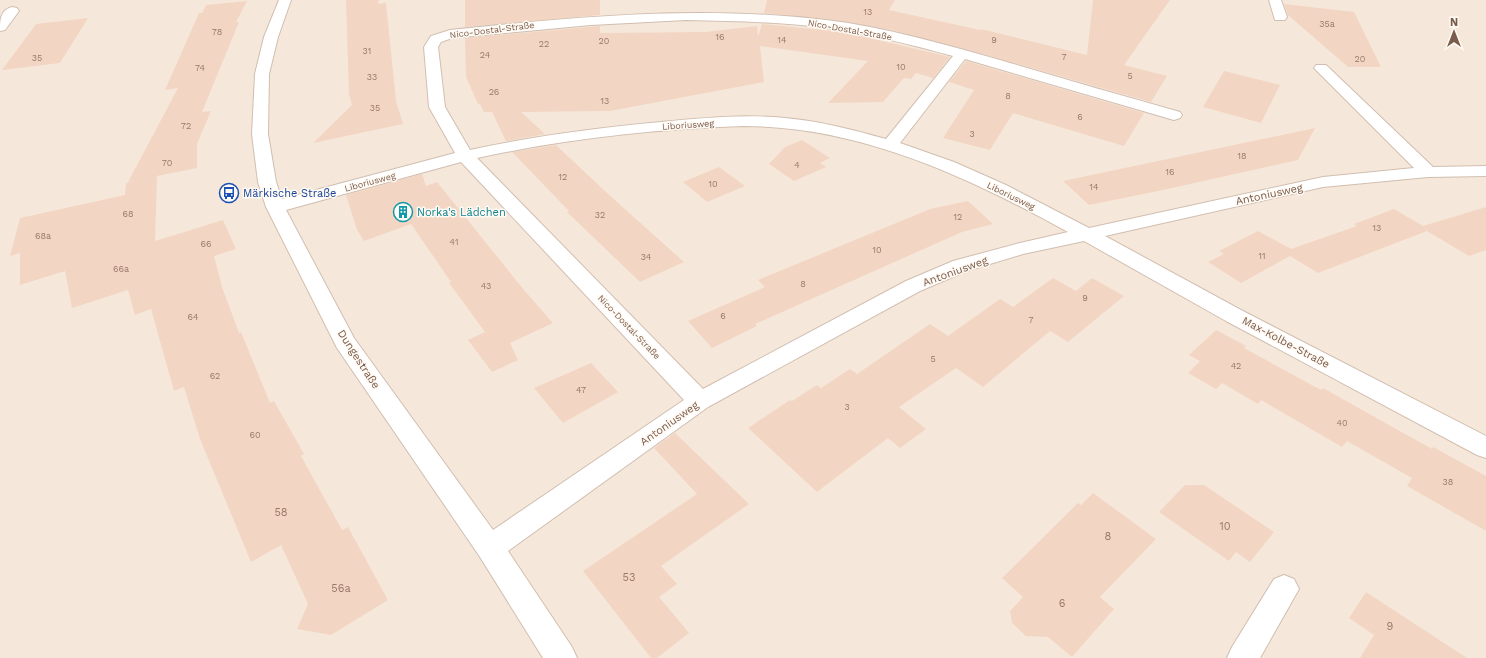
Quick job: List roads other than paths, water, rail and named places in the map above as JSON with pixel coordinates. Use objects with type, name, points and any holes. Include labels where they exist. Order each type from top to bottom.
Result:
[{"type":"street","name":"Dungestraße","points":[[285,0],[271,36],[262,74],[260,134],[267,182],[275,207],[345,342],[490,548],[561,658]]},
{"type":"street","points":[[1275,0],[1280,17]]},
{"type":"street","points":[[0,27],[12,11]]},
{"type":"street","name":"Nico-Dostal-Straße","points":[[700,401],[465,156],[437,107],[431,47],[436,39],[450,34],[626,18],[696,16],[769,19],[827,24],[883,34],[962,54],[1174,115]]},
{"type":"street","points":[[890,145],[962,54]]},
{"type":"street","points":[[1321,68],[1428,172]]},
{"type":"street","name":"Liboriusweg","points":[[275,207],[465,156],[553,140],[630,130],[744,122],[786,123],[824,129],[890,145],[943,165],[997,189],[1088,234]]},
{"type":"street","name":"Antoniusweg","points":[[490,548],[700,401],[913,286],[960,266],[1020,249],[1323,182],[1428,172],[1486,170]]},
{"type":"street","name":"Max-Kolbe-Straße","points":[[1088,234],[1198,296],[1486,448]]},
{"type":"street","points":[[1243,658],[1284,589]]},
{"type":"place","name":"Märkische Straße","points":[[229,193]]},
{"type":"place","name":"Norka's Lädchen","points":[[403,212]]}]
